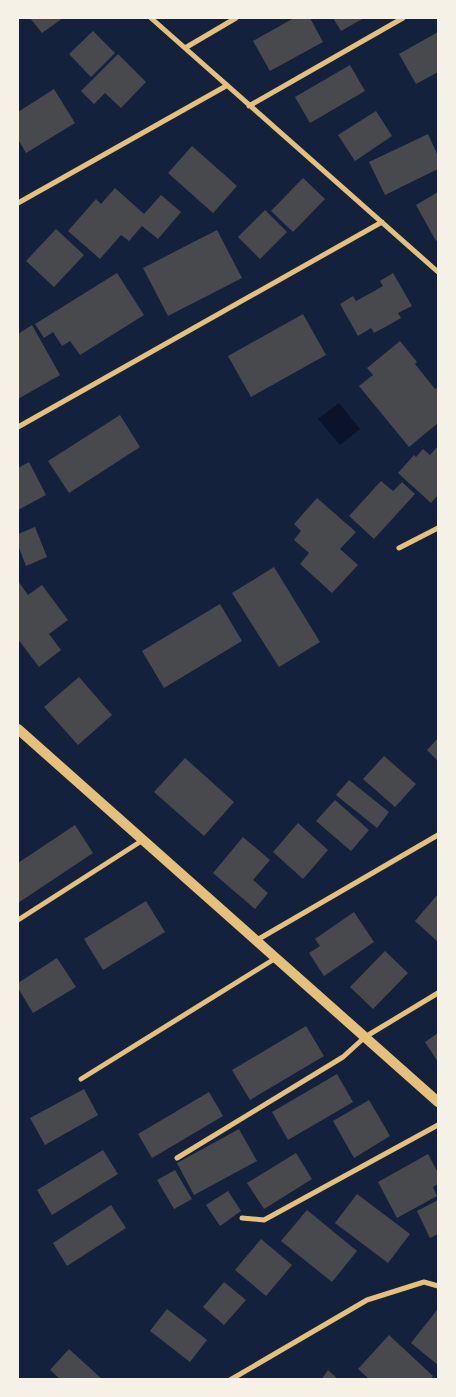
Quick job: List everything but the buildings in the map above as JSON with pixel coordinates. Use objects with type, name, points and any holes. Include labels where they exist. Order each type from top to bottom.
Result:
[{"type":"main road","points":[[18,729],[438,1102]]},
{"type":"street","points":[[151,18],[438,272]]},
{"type":"street","points":[[185,48],[236,18]]},
{"type":"street","points":[[249,106],[403,18]]},
{"type":"street","points":[[18,203],[226,86]]},
{"type":"street","points":[[18,427],[382,222]]},
{"type":"street","points":[[399,548],[438,528]]},
{"type":"street","points":[[257,940],[438,835]]},
{"type":"street","points":[[18,920],[143,840]]},
{"type":"street","points":[[81,1079],[276,957]]},
{"type":"street","points":[[177,1158],[344,1057],[365,1037],[438,993]]},
{"type":"street","points":[[242,1218],[264,1220],[438,1125]]},
{"type":"street","points":[[230,1380],[367,1300],[424,1282],[438,1286]]},
{"type":"water","points":[[339,403],[360,429],[340,445],[318,419]]}]
